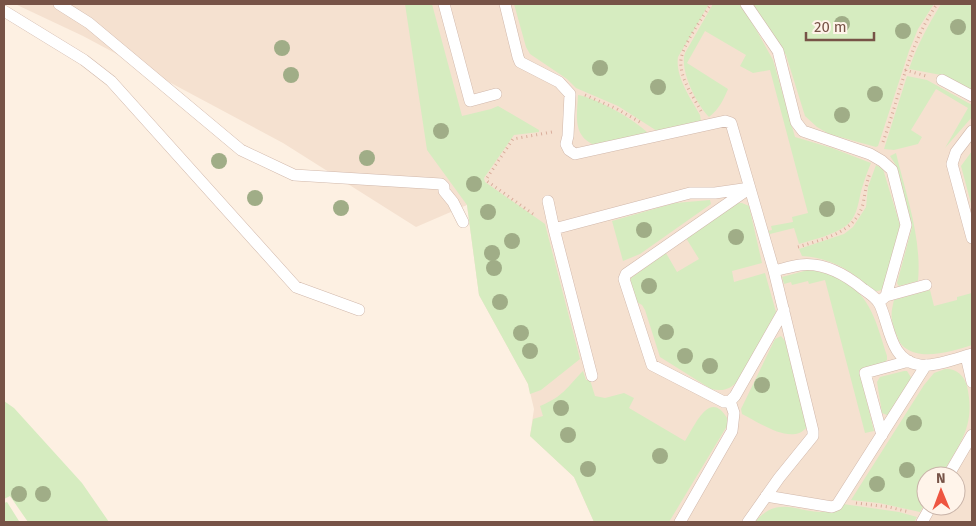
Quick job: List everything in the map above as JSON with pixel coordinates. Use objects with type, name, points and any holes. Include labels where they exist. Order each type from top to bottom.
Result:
[{"type":"lane","points":[[59,4],[89,23],[241,150],[294,175],[441,184],[463,222]]},
{"type":"lane","points":[[444,4],[470,101],[496,94]]},
{"type":"lane","points":[[504,4],[520,62],[559,82],[570,94],[569,130],[566,144],[569,150],[575,154],[725,121],[731,123],[774,271],[813,436],[748,522]]},
{"type":"lane","points":[[746,4],[778,51],[799,128],[803,132],[870,154],[892,170],[906,225],[882,299],[894,346],[898,353],[919,365],[969,355],[972,382]]},
{"type":"lane","points":[[4,11],[84,60],[110,80],[296,287],[359,310]]},
{"type":"lane","points":[[942,80],[972,96]]},
{"type":"lane","points":[[972,131],[953,157],[952,164],[972,238]]},
{"type":"lane","points":[[553,227],[690,194],[750,188]]},
{"type":"lane","points":[[750,188],[626,274],[624,279],[652,365],[724,402],[730,401],[735,396],[784,310]]},
{"type":"lane","points":[[548,201],[592,376]]},
{"type":"lane","points":[[774,271],[802,265],[814,265],[832,269],[882,299]]},
{"type":"lane","points":[[882,299],[926,285]]},
{"type":"lane","points":[[882,435],[865,374],[909,361]]},
{"type":"lane","points":[[766,496],[832,507],[841,501],[926,365]]},
{"type":"lane","points":[[680,522],[732,431],[734,413],[730,401]]},
{"type":"lane","points":[[954,466],[972,435]]},
{"type":"path","points":[[706,126],[703,114],[684,78],[680,62],[683,51],[711,4]]},
{"type":"path","points":[[905,70],[942,80]]},
{"type":"path","points":[[566,88],[617,109],[658,136]]},
{"type":"path","points":[[553,227],[487,181],[486,178],[513,139],[569,130]]},
{"type":"path","points":[[841,501],[890,507],[907,511],[923,520]]},
{"type":"shaded area","points":[[15,4],[972,4],[972,522],[594,522],[574,477],[530,436],[534,409],[528,384],[479,295],[467,205],[416,227],[283,143],[83,36]]},
{"type":"green space","points":[[405,4],[432,4],[462,116],[498,106],[539,130],[539,132],[514,135],[484,178],[485,182],[545,224],[580,359],[541,390],[530,394],[528,384],[479,295],[467,205],[427,150]]},
{"type":"green space","points":[[514,4],[709,4],[678,57],[681,80],[700,115],[701,121],[657,131],[618,106],[576,88],[567,79],[530,54],[526,47]]},
{"type":"green space","points":[[713,4],[742,4],[773,60],[795,137],[832,148],[871,163],[854,216],[842,228],[799,244],[794,228],[770,234],[768,231],[772,230],[771,226],[793,222],[792,217],[808,213],[770,70],[753,73],[740,66],[746,55],[705,31],[687,63],[728,89],[720,105],[709,117],[704,112],[690,87],[685,68],[685,53]]},
{"type":"green space","points":[[752,4],[934,4],[918,29],[909,51],[878,146],[829,134],[817,127],[805,116],[786,55]]},
{"type":"green space","points":[[941,4],[972,4],[972,91],[941,75],[909,69],[923,36]]},
{"type":"green space","points":[[907,76],[927,80],[972,105],[972,117],[945,148],[968,108],[936,89],[911,130],[922,137],[918,144],[894,150],[884,149]]},
{"type":"green space","points":[[578,95],[595,100],[615,110],[648,133],[597,146],[589,142],[583,137],[578,125]]},
{"type":"green space","points":[[972,151],[972,207],[961,166]]},
{"type":"green space","points":[[896,153],[912,217],[919,265],[918,281],[899,286],[897,283],[912,227],[897,167],[890,156]]},
{"type":"green space","points":[[876,165],[883,169],[900,225],[884,288],[874,291],[838,265],[817,258],[802,256],[799,249],[844,234],[853,227],[866,207],[868,187]]},
{"type":"green space","points":[[710,200],[711,204],[640,254],[623,261],[612,221],[675,203]]},
{"type":"green space","points":[[734,203],[742,203],[749,206],[762,263],[732,271],[734,282],[765,273],[776,312],[739,379],[730,387],[723,390],[715,390],[660,357],[645,310],[642,305],[635,301],[629,283],[631,278],[666,253],[677,272],[699,259],[686,238]]},
{"type":"green space","points":[[808,270],[836,277],[853,288],[866,302],[876,322],[887,360],[884,363],[859,370],[874,431],[865,433],[825,280],[809,284],[808,281],[792,285],[791,282],[784,284],[782,277]]},
{"type":"green space","points":[[930,290],[934,306],[957,300],[957,297],[972,293],[972,345],[935,354],[925,354],[908,350],[900,343],[892,320],[894,300]]},
{"type":"green space","points":[[781,336],[785,341],[807,427],[801,432],[793,434],[785,434],[767,427],[742,414],[741,409],[775,339]]},
{"type":"green space","points":[[945,369],[956,371],[966,382],[969,400],[968,423],[960,444],[947,466],[916,466],[916,511],[879,503],[851,500],[924,385],[934,373]]},
{"type":"green space","points":[[583,371],[586,380],[590,380],[595,396],[605,398],[624,393],[634,398],[629,408],[685,441],[697,420],[708,409],[714,407],[720,410],[727,418],[727,426],[669,522],[594,522],[574,477],[530,436],[533,419],[543,416],[540,406],[560,395]]},
{"type":"green space","points":[[907,371],[912,379],[890,414],[882,413],[877,382],[880,377]]},
{"type":"green space","points":[[4,401],[14,408],[82,483],[109,522],[28,522],[10,496],[4,499]]},
{"type":"green space","points":[[7,502],[20,522],[4,522],[4,503]]},
{"type":"green space","points":[[843,504],[899,512],[917,517],[914,522],[755,522],[763,514],[778,507],[827,512]]}]
